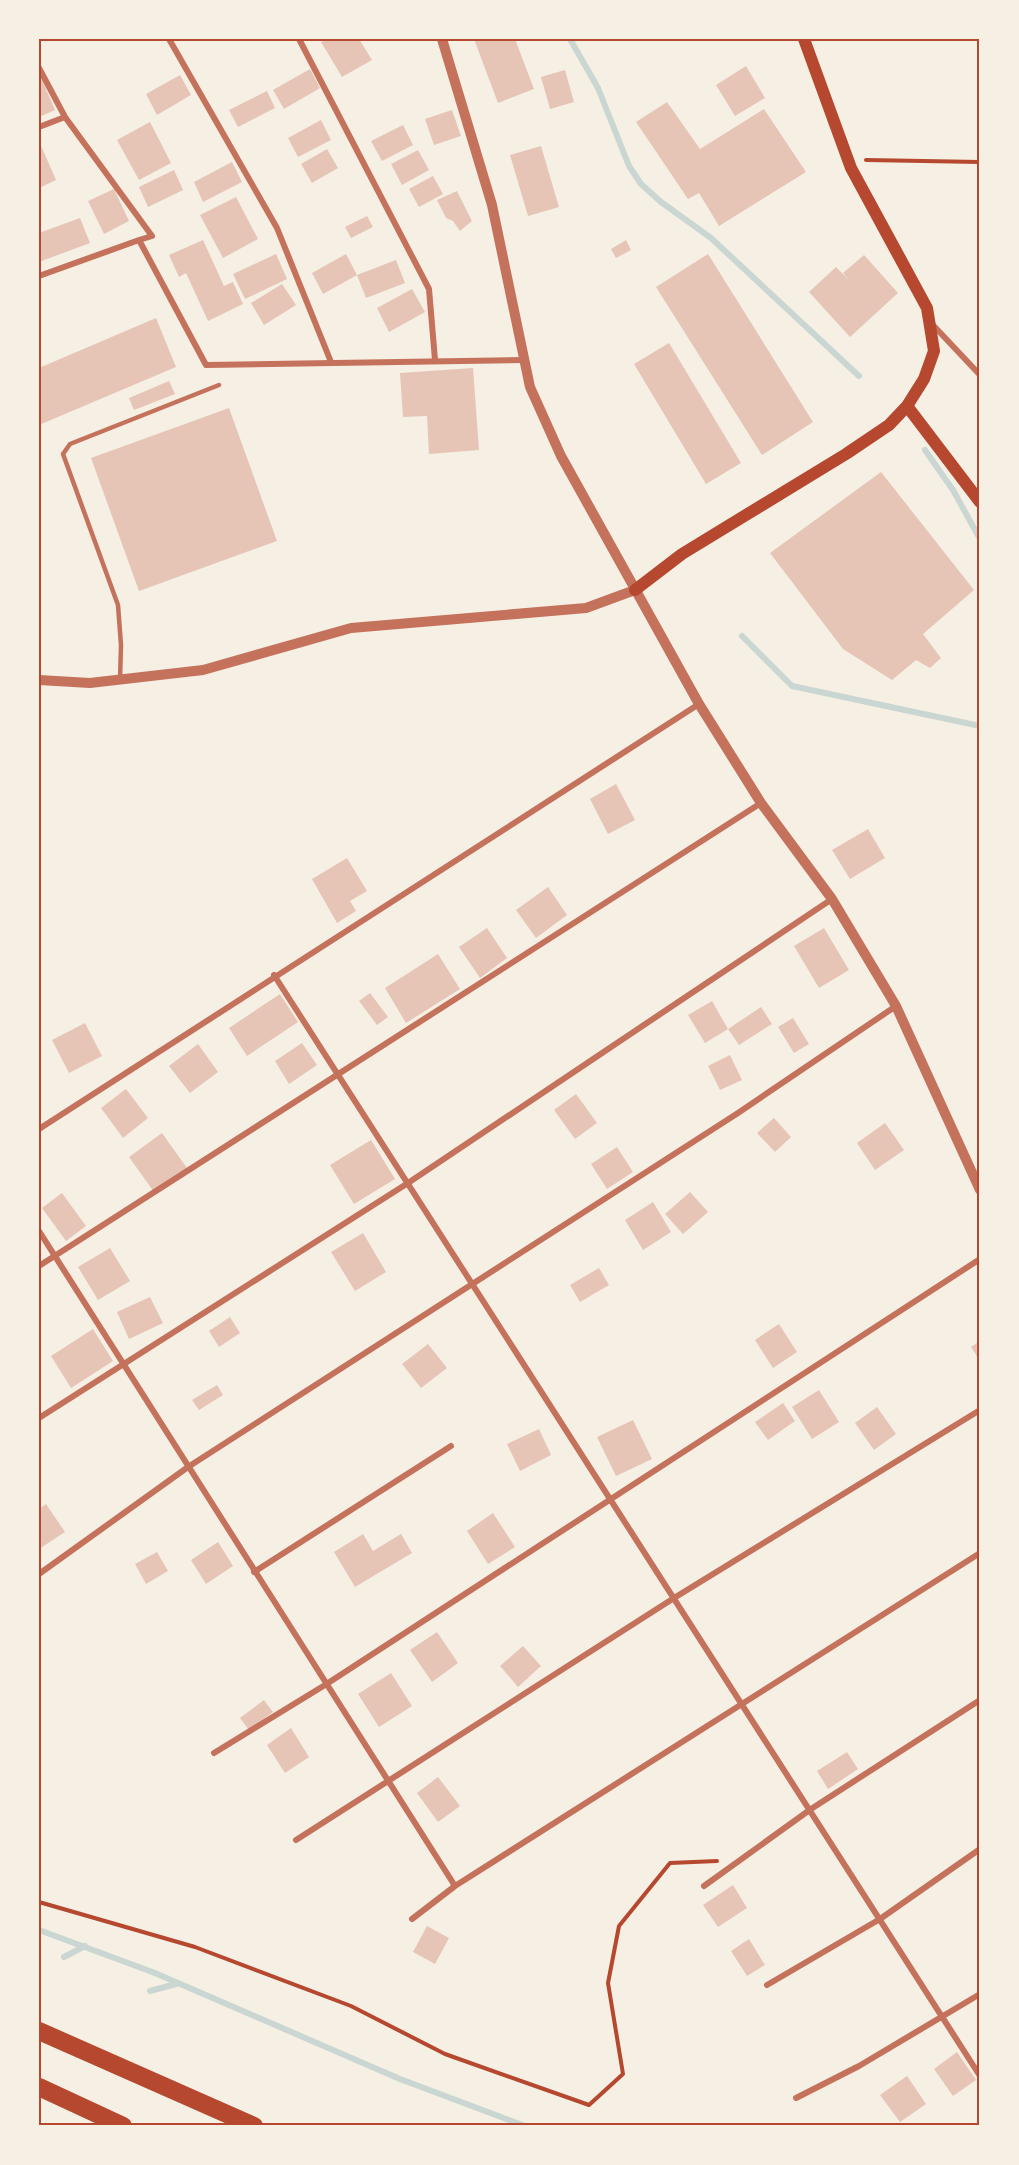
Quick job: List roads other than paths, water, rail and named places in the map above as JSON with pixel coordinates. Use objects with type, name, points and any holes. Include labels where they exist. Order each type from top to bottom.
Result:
[{"type":"highway","points":[[39,2031],[254,2126]]},
{"type":"highway","points":[[39,2087],[123,2126]]},
{"type":"main road","points":[[635,590],[682,554],[846,454],[889,425],[907,406],[924,379],[934,351],[927,308],[851,168],[804,39]]},
{"type":"main road","points":[[907,406],[980,502]]},
{"type":"street","points":[[169,39],[277,228],[331,362]]},
{"type":"street","points":[[299,39],[429,289],[435,360]]},
{"type":"street","points":[[442,39],[492,205],[522,360],[530,387],[561,456],[699,704],[761,803],[832,900],[896,1006],[980,1190]]},
{"type":"street","points":[[39,68],[65,117],[152,236],[39,276]]},
{"type":"street","points":[[39,127],[65,117]]},
{"type":"street","points":[[139,240],[206,365],[522,360]]},
{"type":"street","points":[[931,323],[980,375]]},
{"type":"street","points":[[39,680],[90,683],[203,670],[351,628],[586,608],[635,590]]},
{"type":"street","points":[[39,1129],[274,975],[699,704]]},
{"type":"street","points":[[39,1266],[761,803]]},
{"type":"street","points":[[39,1418],[408,1183],[832,900]]},
{"type":"street","points":[[274,975],[811,1809],[980,2076]]},
{"type":"street","points":[[39,1574],[188,1467],[729,1119],[896,1006]]},
{"type":"street","points":[[39,1231],[454,1886]]},
{"type":"street","points":[[214,1753],[325,1685],[980,1259]]},
{"type":"street","points":[[296,1840],[388,1784],[674,1598],[980,1410]]},
{"type":"street","points":[[254,1572],[452,1446]]},
{"type":"street","points":[[412,1919],[454,1886],[980,1554]]},
{"type":"street","points":[[704,1886],[811,1809],[980,1700]]},
{"type":"street","points":[[767,1985],[880,1919],[980,1849]]},
{"type":"street","points":[[796,2098],[859,2066],[980,1994]]},
{"type":"lane","points":[[120,680],[121,645],[118,605],[63,454],[70,444],[219,385]]},
{"type":"waterway","points":[[570,39],[598,88],[629,166],[641,184],[661,202],[711,238],[859,376]]},
{"type":"waterway","points":[[925,450],[953,490],[980,539]]},
{"type":"waterway","points":[[742,636],[792,686],[980,726]]},
{"type":"waterway","points":[[39,1930],[155,1973],[400,2079],[525,2126]]},
{"type":"waterway","points":[[64,1957],[85,1946]]},
{"type":"waterway","points":[[150,1991],[176,1984]]}]
